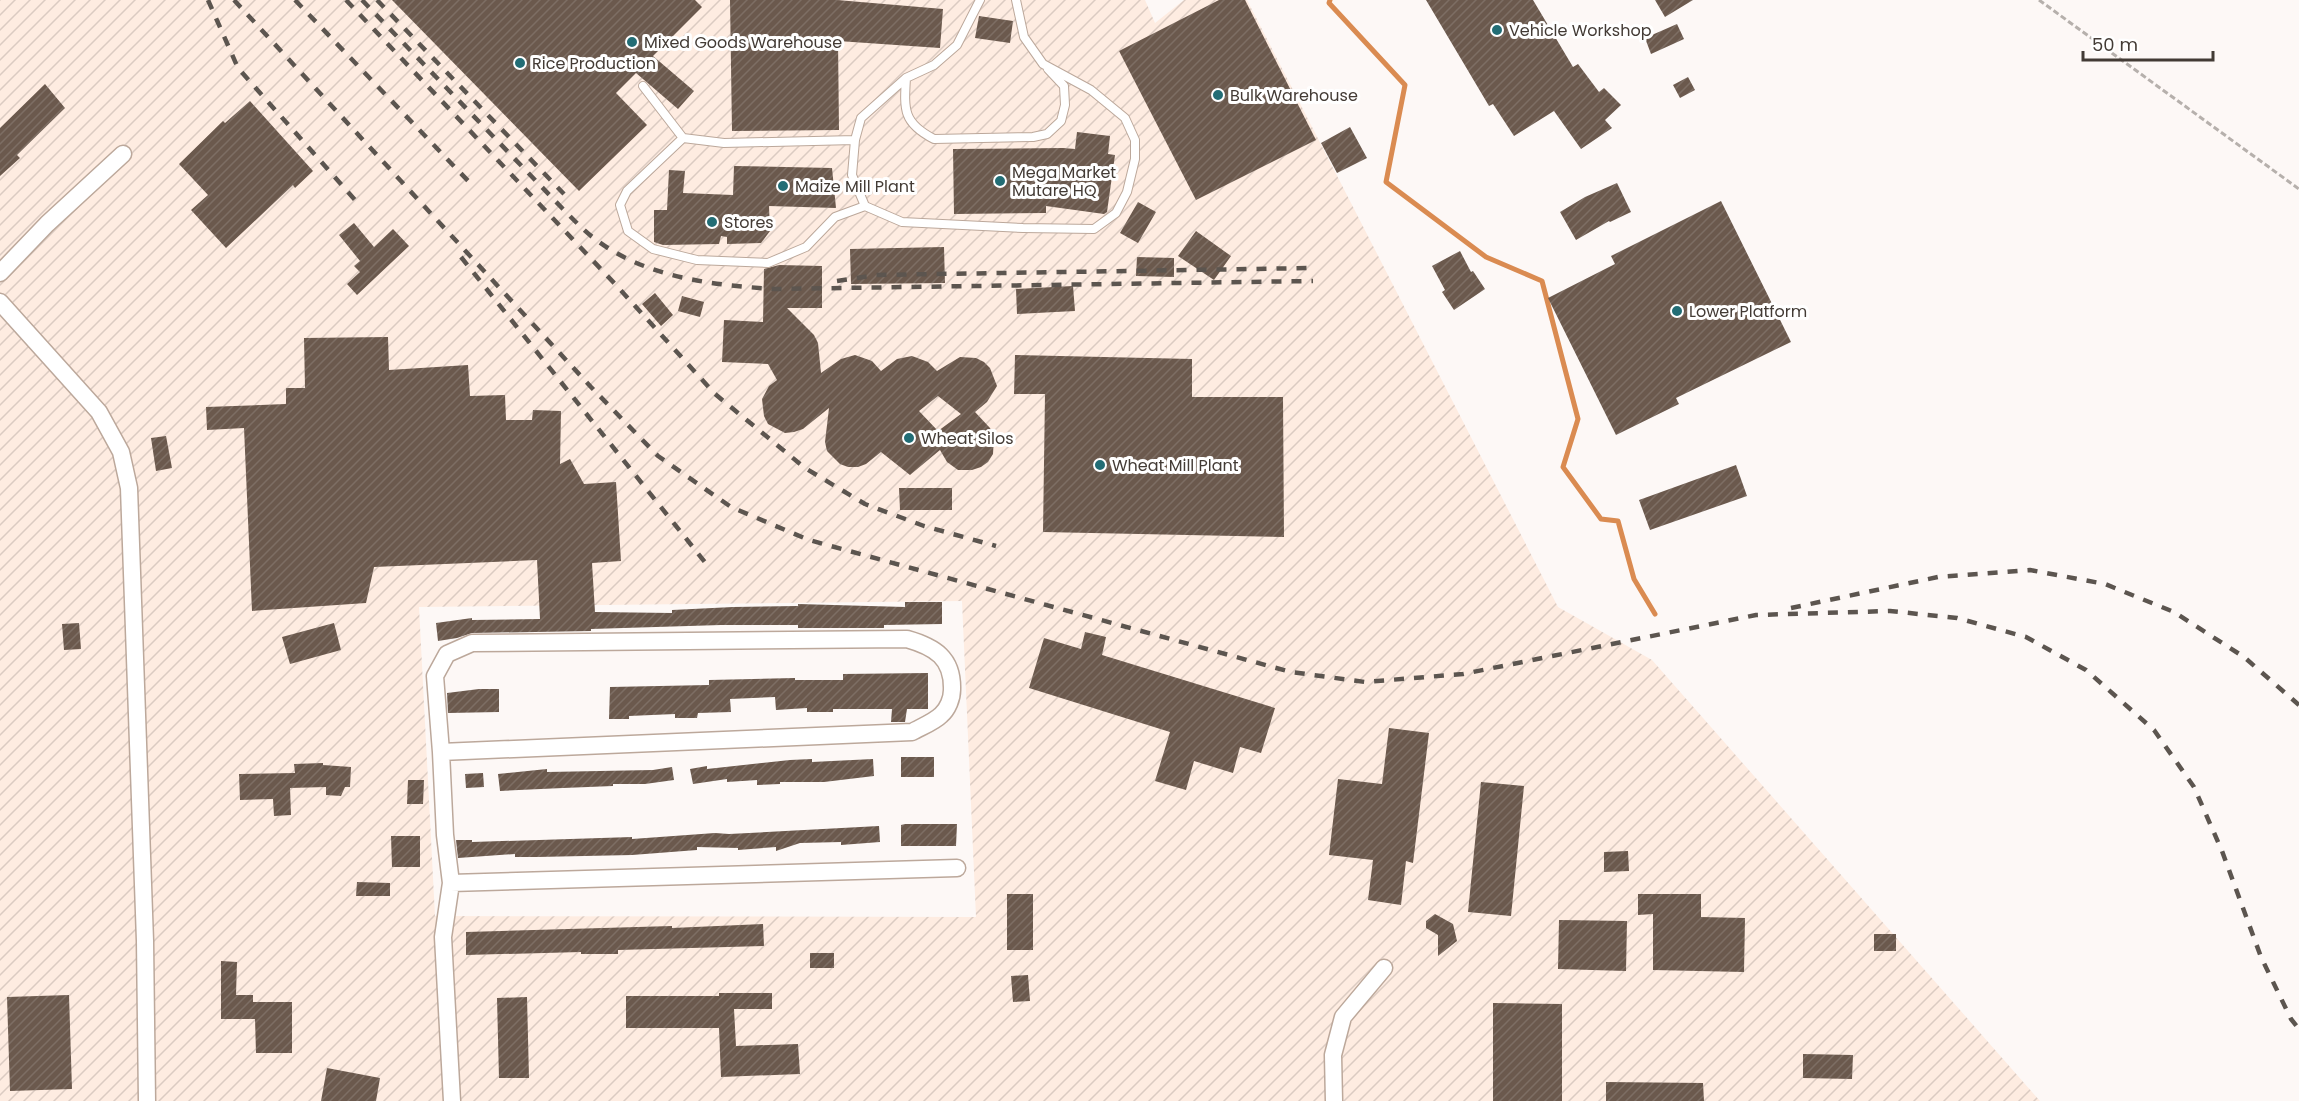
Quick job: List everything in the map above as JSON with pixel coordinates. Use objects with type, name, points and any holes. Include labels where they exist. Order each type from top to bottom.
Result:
[{"type":"street","points":[[0,273],[47,224],[123,154]]},
{"type":"street","points":[[0,302],[99,412],[121,452],[129,488],[145,941],[147,1101]]},
{"type":"street","points":[[441,752],[912,732],[942,715],[952,698],[952,674],[942,656],[926,645],[907,639],[472,643],[447,654],[435,676],[445,835],[451,883],[443,937],[452,1101]]},
{"type":"street","points":[[451,883],[957,868]]},
{"type":"street","points":[[1334,1101],[1333,1055],[1343,1017],[1384,968]]},
{"type":"lane","points":[[980,0],[957,45],[934,65],[906,78],[861,118],[855,140],[852,175],[865,206],[902,222],[1023,228],[1094,229],[1116,213],[1127,192],[1136,159],[1135,140],[1125,118],[1091,90],[1043,64]]},
{"type":"lane","points":[[906,78],[905,112],[910,122],[921,133],[934,139],[1033,137],[1047,134],[1061,121],[1065,105],[1064,86],[1043,64],[1024,37],[1016,0]]},
{"type":"lane","points":[[643,86],[683,138],[724,143],[855,140]]},
{"type":"lane","points":[[683,138],[627,191],[620,205],[628,231],[653,249],[697,260],[768,263],[806,247],[835,218],[865,206]]},
{"type":"path","points":[[2038,0],[2299,189]]},
{"type":"shaded area","points":[[0,0],[1145,0],[1155,23],[1184,0],[1247,0],[1558,607],[1652,660],[2040,1101],[0,1101]],"holes":[[[962,601],[976,917],[435,916],[419,607]]]},
{"type":"building","name":"Rice Production","points":[[392,0],[695,0],[702,7],[653,56],[694,91],[678,109],[636,73],[616,93],[647,125],[579,191]]},
{"type":"building","points":[[730,0],[837,0],[943,9],[940,48],[838,41],[839,130],[732,131]]},
{"type":"building","name":"Bulk Warehouse","points":[[1219,0],[1245,0],[1316,140],[1196,200],[1119,51]]},
{"type":"building","name":"Vehicle Workshop","points":[[1426,0],[1533,0],[1573,67],[1578,64],[1599,92],[1604,88],[1621,105],[1605,120],[1612,128],[1581,149],[1554,111],[1514,136],[1493,104],[1489,106]]},
{"type":"building","points":[[1655,0],[1693,0],[1665,17]]},
{"type":"building","points":[[979,16],[1013,21],[1010,43],[975,38]]},
{"type":"building","points":[[1677,24],[1684,39],[1651,54],[1645,38]]},
{"type":"building","points":[[1688,77],[1695,90],[1680,98],[1673,85]]},
{"type":"building","points":[[45,84],[65,108],[17,155],[20,158],[0,176],[0,128]]},
{"type":"building","points":[[250,101],[313,171],[295,188],[293,185],[226,248],[191,210],[208,195],[179,164],[223,121],[225,123]]},
{"type":"building","points":[[1350,127],[1367,158],[1337,173],[1321,143]]},
{"type":"building","points":[[1077,132],[1110,136],[1108,154],[1115,155],[1107,212],[1104,214],[1046,206],[1046,213],[954,214],[953,149],[1075,149]]},
{"type":"building","points":[[734,166],[832,168],[836,208],[769,206],[770,231],[761,243],[727,244],[727,237],[721,236],[719,244],[663,245],[654,242],[654,210],[667,210],[669,170],[685,171],[683,193],[733,195]]},
{"type":"building","points":[[1617,183],[1631,212],[1609,221],[1576,240],[1560,212],[1585,197]]},
{"type":"building","points":[[1721,201],[1791,342],[1676,398],[1679,404],[1616,435],[1548,298],[1615,264],[1611,256]]},
{"type":"building","points":[[1138,202],[1156,212],[1138,243],[1120,233]]},
{"type":"building","points":[[354,223],[374,247],[393,229],[409,246],[357,295],[347,284],[360,272],[354,266],[360,261],[339,235]]},
{"type":"building","points":[[1196,231],[1231,256],[1214,280],[1178,256]]},
{"type":"building","points":[[944,247],[945,283],[851,284],[850,249]]},
{"type":"building","points":[[1460,251],[1471,272],[1473,271],[1485,289],[1454,310],[1442,292],[1445,290],[1432,266]]},
{"type":"building","points":[[1137,257],[1174,258],[1174,277],[1136,276]]},
{"type":"building","points":[[779,265],[822,266],[822,308],[787,308],[814,335],[818,343],[821,373],[841,359],[855,355],[872,361],[881,371],[897,359],[912,356],[928,362],[937,371],[960,357],[976,358],[984,362],[990,368],[997,386],[987,402],[975,412],[990,428],[994,436],[993,454],[988,462],[972,470],[958,470],[947,462],[940,450],[910,475],[881,452],[866,464],[848,467],[840,464],[827,451],[825,442],[829,408],[803,429],[794,432],[785,433],[768,424],[764,416],[762,399],[769,386],[777,380],[768,364],[722,362],[724,320],[763,322],[764,269]],"holes":[[[938,396],[961,414],[938,431],[919,411]]]},
{"type":"building","points":[[1073,286],[1075,311],[1017,314],[1016,289]]},
{"type":"building","points":[[655,293],[673,315],[661,326],[642,304]]},
{"type":"building","points":[[682,296],[704,302],[700,317],[678,311]]},
{"type":"building","points":[[388,337],[389,370],[468,365],[470,396],[505,395],[506,420],[532,420],[533,410],[561,411],[560,464],[570,459],[584,484],[616,482],[621,561],[592,563],[595,612],[672,613],[672,610],[798,606],[798,604],[905,607],[905,602],[942,602],[942,624],[884,625],[884,628],[721,625],[591,629],[591,631],[472,633],[438,641],[436,623],[472,618],[472,620],[540,619],[537,560],[374,567],[366,603],[252,611],[244,428],[207,430],[206,407],[286,404],[286,388],[305,388],[304,338]]},
{"type":"building","points":[[1015,355],[1192,359],[1192,397],[1283,397],[1284,537],[1043,532],[1045,394],[1014,394]]},
{"type":"building","points":[[166,436],[172,468],[156,471],[151,438]]},
{"type":"building","points":[[1736,465],[1747,496],[1650,530],[1639,500]]},
{"type":"building","points":[[899,488],[952,488],[952,510],[900,510]]},
{"type":"building","points":[[79,623],[81,649],[64,650],[62,624]]},
{"type":"building","points":[[334,623],[341,650],[290,664],[282,637]]},
{"type":"building","points":[[1085,632],[1106,637],[1102,655],[1275,708],[1261,753],[1240,747],[1233,773],[1194,761],[1186,790],[1155,781],[1170,732],[1029,688],[1044,638],[1081,649]]},
{"type":"building","points":[[928,673],[928,709],[907,709],[905,722],[891,722],[892,709],[833,709],[833,712],[807,712],[807,708],[776,710],[775,697],[730,699],[731,712],[698,713],[697,718],[675,718],[675,714],[609,719],[610,687],[709,685],[709,680],[795,678],[795,680],[843,680],[843,674]]},
{"type":"building","points":[[499,689],[499,712],[448,713],[447,693]]},
{"type":"building","points":[[1389,728],[1429,733],[1413,863],[1406,861],[1401,905],[1368,900],[1373,860],[1329,855],[1338,779],[1382,784]]},
{"type":"building","points":[[901,757],[934,757],[934,777],[901,777]]},
{"type":"building","points":[[812,759],[812,762],[873,759],[874,776],[824,782],[780,782],[780,784],[757,785],[757,780],[727,782],[727,779],[693,784],[690,769],[707,766],[707,769]]},
{"type":"building","points":[[323,763],[323,765],[351,767],[350,787],[345,787],[341,796],[326,795],[326,787],[290,788],[291,815],[274,816],[273,799],[240,800],[239,774],[295,773],[294,764]]},
{"type":"building","points":[[672,767],[674,780],[645,784],[500,791],[498,774],[547,769],[547,772],[653,770]]},
{"type":"building","points":[[483,773],[484,787],[466,788],[465,774]]},
{"type":"building","points":[[408,780],[424,780],[423,804],[407,804]]},
{"type":"building","points":[[1481,782],[1524,786],[1511,916],[1468,912]]},
{"type":"building","points":[[957,824],[956,846],[901,846],[901,825]]},
{"type":"building","points":[[879,826],[880,842],[841,845],[841,842],[800,843],[776,851],[776,847],[738,850],[738,848],[697,847],[697,850],[632,855],[515,857],[515,854],[458,858],[456,840],[472,840],[472,842],[632,837],[632,839]]},
{"type":"building","points":[[391,836],[420,836],[420,867],[392,867]]},
{"type":"building","points":[[1628,851],[1629,871],[1604,872],[1604,852]]},
{"type":"building","points":[[357,882],[390,883],[390,896],[356,896]]},
{"type":"building","points":[[1007,894],[1033,894],[1033,950],[1007,950]]},
{"type":"building","points":[[1638,894],[1701,894],[1701,917],[1745,918],[1744,972],[1653,970],[1653,914],[1638,915]]},
{"type":"building","points":[[1435,914],[1453,924],[1457,941],[1438,956],[1438,935],[1426,928],[1426,921]]},
{"type":"building","points":[[1559,920],[1627,921],[1626,971],[1558,969]]},
{"type":"building","points":[[763,924],[764,946],[618,950],[618,954],[581,954],[581,952],[466,955],[466,932]]},
{"type":"building","points":[[1874,934],[1896,934],[1896,951],[1874,951]]},
{"type":"building","points":[[810,953],[834,953],[834,968],[810,968]]},
{"type":"building","points":[[221,961],[237,962],[236,995],[253,995],[253,1002],[292,1002],[292,1053],[256,1053],[255,1019],[221,1019]]},
{"type":"building","points":[[1028,975],[1030,1001],[1013,1002],[1011,976]]},
{"type":"building","points":[[719,993],[772,993],[772,1009],[734,1009],[736,1046],[798,1044],[800,1074],[721,1077],[719,1028],[626,1028],[626,996],[719,996]]},
{"type":"building","points":[[69,995],[72,1089],[10,1091],[7,997]]},
{"type":"building","points":[[527,997],[529,1078],[499,1078],[497,998]]},
{"type":"building","points":[[1493,1003],[1562,1004],[1562,1101],[1493,1101]]},
{"type":"building","points":[[1803,1054],[1853,1055],[1852,1079],[1803,1078]]},
{"type":"building","points":[[327,1068],[380,1078],[376,1101],[321,1101]]},
{"type":"building","points":[[1606,1082],[1703,1083],[1704,1101],[1606,1101]]},
{"type":"waterway","points":[[1330,0],[1329,3],[1405,85],[1386,182],[1486,257],[1542,281],[1578,419],[1563,467],[1601,519],[1618,521],[1634,579],[1655,614]]},
{"type":"railway","points":[[208,0],[238,68],[356,201]]},
{"type":"railway","points":[[234,0],[591,387],[658,456],[731,507],[809,540],[1291,672],[1365,682],[1463,674],[1756,615],[1890,611],[1957,618],[2026,637],[2086,670],[2154,730],[2194,787],[2222,851],[2261,957],[2291,1019],[2299,1029]]},
{"type":"railway","points":[[295,0],[472,185]]},
{"type":"railway","points":[[346,0],[616,285],[715,394],[805,468],[865,504],[924,526],[996,546]]},
{"type":"railway","points":[[362,0],[582,228],[615,252],[658,271],[704,282],[774,289],[1313,281]]},
{"type":"railway","points":[[377,0],[564,194]]},
{"type":"railway","points":[[461,257],[708,566]]},
{"type":"railway","points":[[837,281],[876,275],[1313,268]]},
{"type":"railway","points":[[1791,608],[1938,577],[2030,570],[2105,584],[2174,612],[2244,657],[2299,705]]},
{"type":"place","name":"Vehicle Workshop","points":[[1497,30]]},
{"type":"place","name":"Mixed Goods Warehouse","points":[[632,42]]},
{"type":"place","name":"Rice Production","points":[[520,63]]},
{"type":"place","name":"Bulk Warehouse","points":[[1218,95]]},
{"type":"place","name":"Mega Market Mutare HQ","points":[[1000,181]]},
{"type":"place","name":"Maize Mill Plant","points":[[783,186]]},
{"type":"place","name":"Stores","points":[[712,222]]},
{"type":"place","name":"Lower Platform","points":[[1677,311]]},
{"type":"place","name":"Wheat Silos","points":[[909,438]]},
{"type":"place","name":"Wheat Mill Plant","points":[[1100,465]]}]
